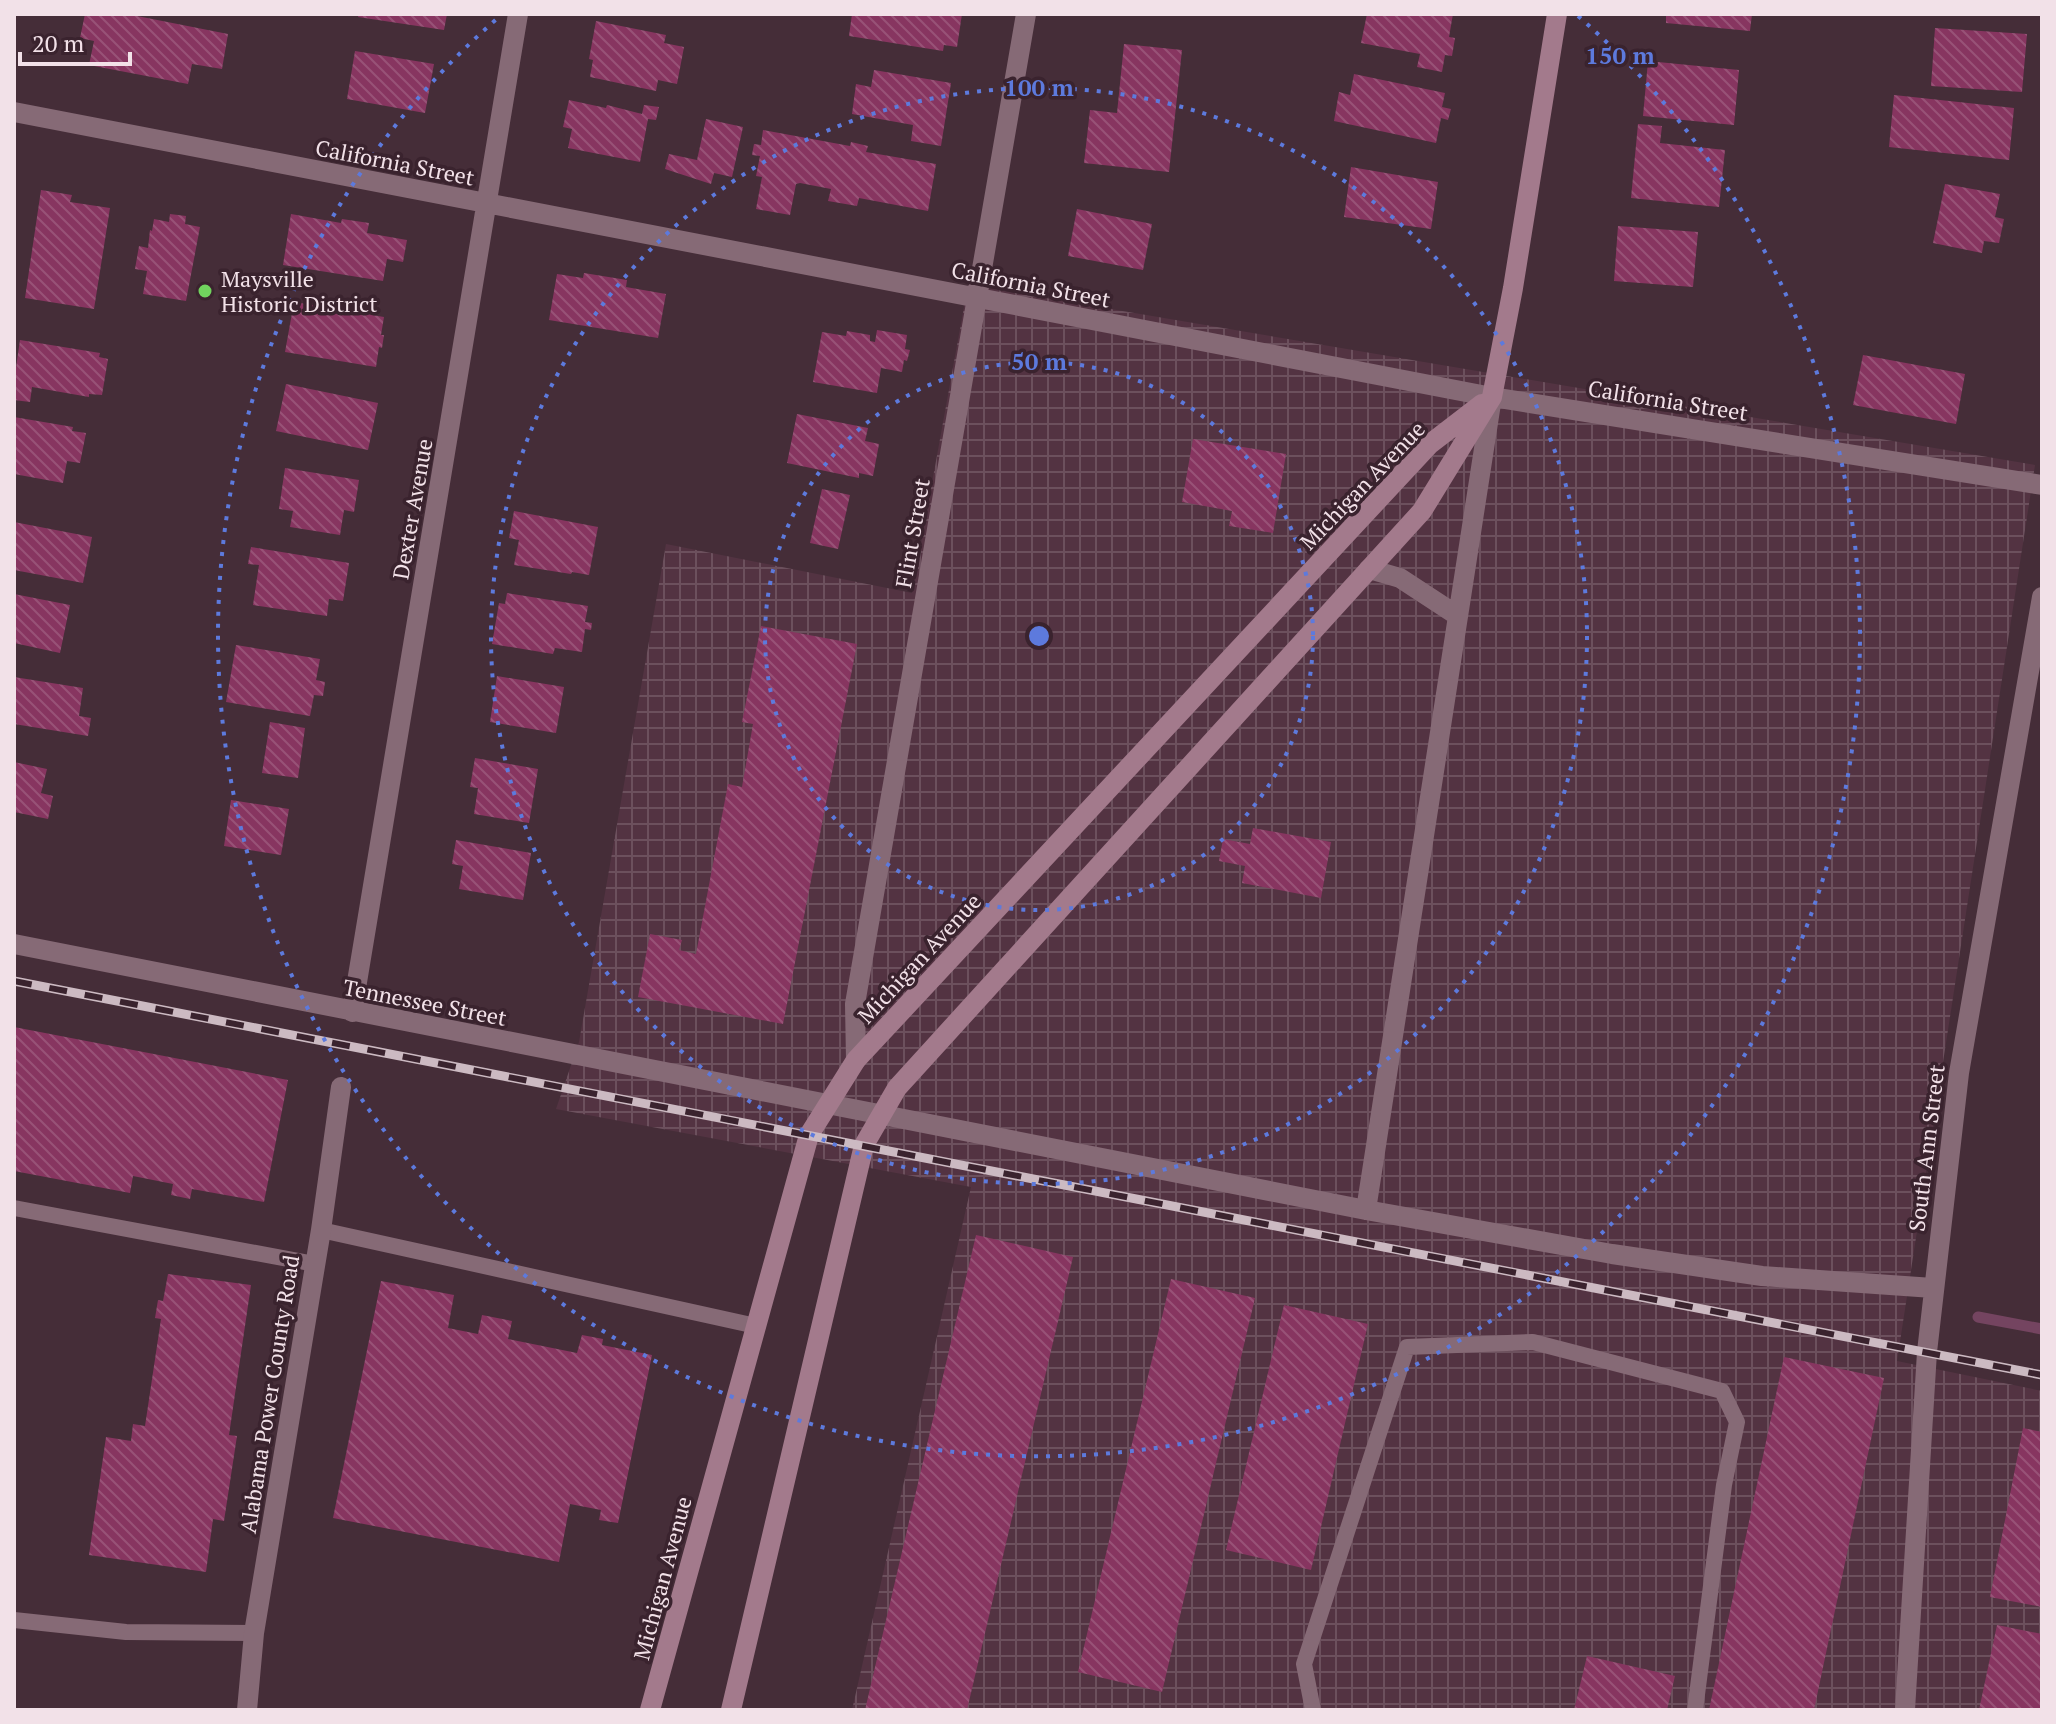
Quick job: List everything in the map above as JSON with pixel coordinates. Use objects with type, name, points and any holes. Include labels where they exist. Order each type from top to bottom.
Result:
[{"type":"main road","points":[[731,1710],[864,1145],[897,1088],[1422,511],[1492,397],[1513,288],[1557,14]]},
{"type":"main road","name":"Michigan Avenue","points":[[650,1710],[809,1135],[856,1060],[1430,444],[1492,397]]},
{"type":"street","name":"Dexter Avenue","points":[[352,1012],[518,14]]},
{"type":"street","name":"Flint Street","points":[[856,1060],[855,1004],[1026,14]]},
{"type":"street","name":"California Street","points":[[14,112],[1492,397],[2042,485]]},
{"type":"street","points":[[1366,1210],[1492,397]]},
{"type":"street","points":[[1369,569],[1400,578],[1458,616]]},
{"type":"street","name":"South Ann Street","points":[[1905,1710],[1933,1288],[1959,1073],[2042,597]]},
{"type":"street","name":"Tennessee Street","points":[[14,944],[1366,1210],[1612,1254],[1762,1276],[1933,1288]]},
{"type":"street","name":"Alabama Power County Road","points":[[247,1710],[254,1633],[321,1230],[341,1087]]},
{"type":"lane","points":[[14,1208],[315,1264]]},
{"type":"lane","points":[[321,1230],[756,1326]]},
{"type":"lane","points":[[1313,1710],[1304,1664],[1407,1347],[1533,1342],[1722,1391],[1737,1422],[1724,1485],[1695,1710]]},
{"type":"lane","points":[[14,1620],[126,1632],[254,1633]]},
{"type":"shaded area","points":[[968,285],[2035,465],[1897,1361],[2042,1391],[2042,1710],[852,1710],[971,1187],[556,1109],[579,1042],[666,544],[912,593]]},
{"type":"building","points":[[85,14],[127,14],[228,34],[222,69],[192,64],[188,84],[89,65],[94,41],[80,38]]},
{"type":"building","points":[[359,14],[447,14],[444,30],[358,17]]},
{"type":"building","points":[[852,14],[962,14],[957,47],[944,45],[943,51],[849,36]]},
{"type":"building","points":[[1367,14],[1453,14],[1449,37],[1455,38],[1452,56],[1445,55],[1442,72],[1417,67],[1420,54],[1361,43]]},
{"type":"building","points":[[1666,14],[1752,14],[1750,31],[1666,23]]},
{"type":"building","points":[[596,21],[666,35],[664,43],[684,47],[677,84],[658,80],[656,91],[590,77],[593,60],[589,59]]},
{"type":"building","points":[[1935,28],[2027,34],[2022,92],[1931,86]]},
{"type":"building","points":[[1124,44],[1182,50],[1169,172],[1084,163],[1090,110],[1117,113]]},
{"type":"building","points":[[355,51],[434,64],[425,113],[347,99]]},
{"type":"building","points":[[1648,61],[1739,70],[1734,125],[1643,116]]},
{"type":"building","points":[[874,70],[951,83],[941,146],[911,141],[913,125],[852,114],[856,84],[871,87]]},
{"type":"building","points":[[1354,74],[1445,93],[1442,107],[1451,109],[1448,120],[1441,118],[1436,143],[1334,121],[1339,92],[1350,95]]},
{"type":"building","points":[[1894,95],[2014,108],[2009,160],[1889,147]]},
{"type":"building","points":[[569,100],[642,114],[644,105],[659,107],[656,120],[648,119],[640,162],[568,148],[572,129],[563,127]]},
{"type":"building","points":[[706,119],[743,127],[732,177],[714,173],[711,184],[665,169],[669,154],[697,160]]},
{"type":"building","points":[[1638,124],[1662,126],[1660,143],[1725,150],[1719,207],[1631,198]]},
{"type":"building","points":[[763,130],[850,146],[851,142],[868,146],[866,152],[936,164],[928,211],[859,198],[857,206],[828,201],[831,189],[800,183],[796,184],[790,215],[756,209],[762,177],[756,176],[760,156],[752,155],[754,144],[761,145]]},
{"type":"building","points":[[1351,167],[1438,182],[1431,229],[1344,217]]},
{"type":"building","points":[[1945,184],[2000,194],[1995,217],[2004,219],[1999,243],[1984,241],[1982,253],[1933,243]]},
{"type":"building","points":[[41,190],[72,195],[70,202],[110,208],[94,309],[25,298]]},
{"type":"building","points":[[1077,209],[1152,224],[1143,270],[1068,256]]},
{"type":"building","points":[[170,214],[186,216],[185,224],[200,227],[186,301],[143,294],[147,271],[135,269],[139,246],[148,248],[154,219],[169,222]]},
{"type":"building","points":[[291,214],[341,223],[342,219],[369,223],[367,233],[407,240],[403,262],[387,259],[383,281],[283,265]]},
{"type":"building","points":[[1618,226],[1698,232],[1693,287],[1614,281]]},
{"type":"building","points":[[584,273],[627,280],[626,287],[666,294],[658,338],[549,320],[557,274],[583,278]]},
{"type":"building","points":[[294,302],[384,317],[382,348],[379,347],[376,367],[285,352]]},
{"type":"building","points":[[877,330],[907,335],[905,349],[910,350],[902,372],[881,368],[877,393],[813,382],[822,332],[846,336],[847,331],[870,335],[870,341],[875,342]]},
{"type":"building","points":[[20,340],[100,353],[99,357],[108,359],[102,395],[89,394],[89,397],[32,387],[30,402],[14,400]]},
{"type":"building","points":[[1863,355],[1965,374],[1956,424],[1853,405]]},
{"type":"building","points":[[286,384],[378,403],[368,450],[276,431]]},
{"type":"building","points":[[797,414],[868,428],[865,441],[879,444],[873,476],[859,473],[859,478],[787,463]]},
{"type":"building","points":[[14,417],[73,427],[72,431],[86,433],[80,463],[67,461],[63,483],[14,474]]},
{"type":"building","points":[[1193,439],[1286,454],[1273,533],[1229,526],[1232,511],[1182,502]]},
{"type":"building","points":[[285,468],[359,480],[354,512],[344,510],[340,535],[290,527],[293,511],[279,509]]},
{"type":"building","points":[[822,489],[850,495],[838,549],[810,543]]},
{"type":"building","points":[[514,511],[598,527],[589,575],[514,565],[519,540],[509,538]]},
{"type":"building","points":[[14,522],[92,537],[83,583],[14,570]]},
{"type":"building","points":[[251,547],[349,563],[343,601],[329,599],[327,616],[253,605],[259,565],[248,564]]},
{"type":"building","points":[[507,593],[588,606],[585,622],[592,623],[591,630],[585,629],[582,652],[555,648],[553,654],[492,644],[499,603],[505,604]]},
{"type":"building","points":[[14,594],[70,605],[60,653],[14,643]]},
{"type":"building","points":[[761,626],[857,644],[783,1024],[638,997],[650,934],[682,940],[679,950],[696,954],[728,784],[742,787],[753,724],[742,722]]},
{"type":"building","points":[[236,645],[320,659],[316,680],[325,682],[323,696],[314,695],[310,716],[226,702]]},
{"type":"building","points":[[497,676],[564,687],[556,733],[490,722]]},
{"type":"building","points":[[14,677],[83,688],[79,716],[91,718],[88,736],[14,724]]},
{"type":"building","points":[[270,722],[305,728],[298,778],[262,773]]},
{"type":"building","points":[[475,758],[538,769],[529,823],[474,814],[478,788],[470,787]]},
{"type":"building","points":[[14,762],[47,769],[41,793],[53,796],[48,819],[14,812]]},
{"type":"building","points":[[231,800],[289,809],[281,855],[224,846]]},
{"type":"building","points":[[1253,828],[1331,842],[1321,898],[1242,883],[1245,866],[1219,861],[1223,839],[1250,844]]},
{"type":"building","points":[[456,840],[531,853],[523,900],[459,889],[463,866],[452,864]]},
{"type":"building","points":[[14,1027],[288,1080],[264,1202],[192,1189],[190,1199],[171,1195],[173,1184],[133,1176],[130,1193],[14,1171]]},
{"type":"building","points":[[976,1235],[1073,1257],[967,1710],[865,1710]]},
{"type":"building","points":[[168,1274],[251,1285],[229,1435],[237,1436],[224,1521],[213,1519],[206,1572],[89,1555],[106,1437],[131,1441],[133,1424],[145,1426],[161,1319],[155,1318],[158,1300],[163,1301]]},
{"type":"building","points":[[1171,1279],[1255,1298],[1162,1692],[1078,1672]]},
{"type":"building","points":[[381,1281],[454,1295],[448,1328],[478,1334],[482,1315],[512,1321],[508,1339],[577,1353],[582,1335],[603,1339],[602,1345],[652,1355],[618,1523],[599,1520],[601,1510],[570,1504],[559,1562],[333,1518]]},
{"type":"building","points":[[1284,1305],[1368,1324],[1311,1570],[1226,1550]]},
{"type":"building","points":[[1784,1357],[1884,1378],[1814,1710],[1709,1710]]},
{"type":"building","points":[[2023,1428],[2042,1432],[2042,1607],[1990,1597]]},
{"type":"building","points":[[1997,1625],[2042,1634],[2042,1710],[1979,1710]]},
{"type":"building","points":[[1587,1656],[1675,1676],[1667,1710],[1574,1710]]},
{"type":"waterway","points":[[1978,1317],[2042,1329]]},
{"type":"railway","points":[[14,981],[2042,1375]]},
{"type":"place","name":"Maysville Historic District","points":[[205,291]]}]
